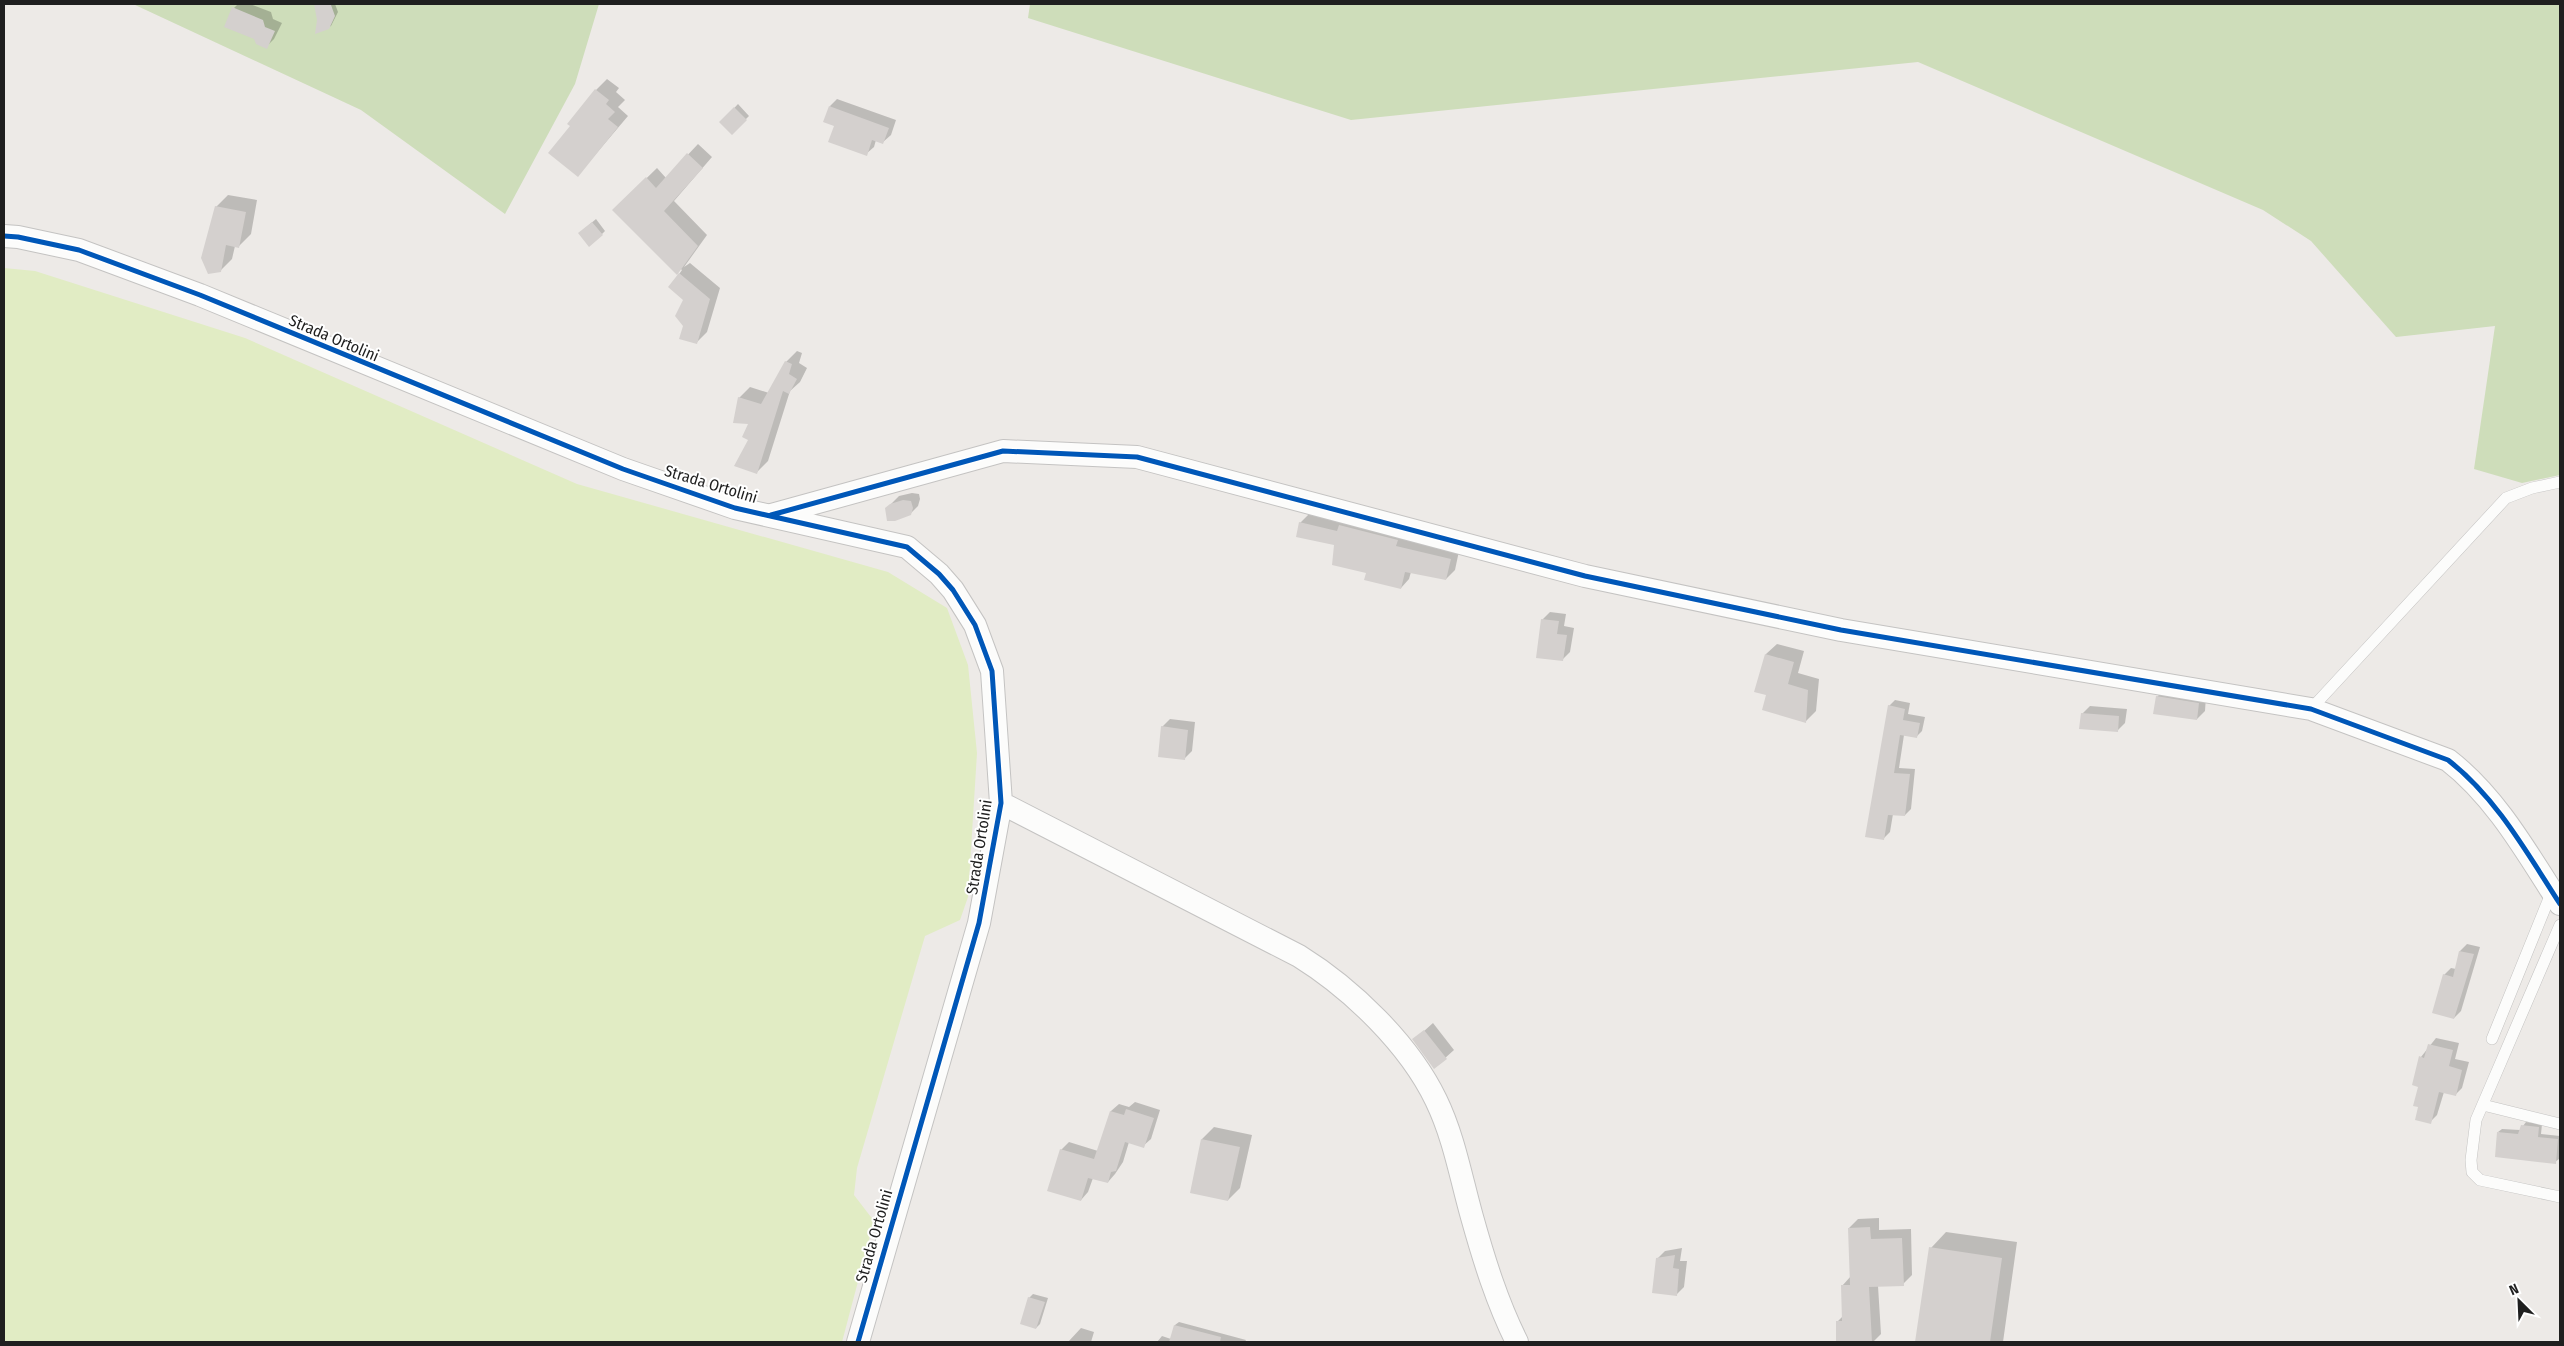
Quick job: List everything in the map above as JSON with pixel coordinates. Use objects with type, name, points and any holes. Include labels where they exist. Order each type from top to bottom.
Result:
[{"type":"street","name":"Strada Ortolini","points":[[4,236],[79,250],[200,295],[623,469],[735,508],[770,514],[907,547],[939,574],[953,590],[975,625],[992,672],[1001,803],[979,923],[858,1342]]},
{"type":"street","points":[[770,514],[1003,452],[1137,458],[1585,576],[1841,630],[2311,709],[2448,760],[2460,770],[2510,825],[2556,898]]},
{"type":"street","points":[[1001,803],[1299,956],[1326,973],[1359,1002],[1394,1039],[1420,1073],[1437,1101],[1449,1133],[1498,1300],[1517,1342]]},
{"type":"lane","points":[[2311,709],[2506,498],[2532,488],[2560,482]]},
{"type":"lane","points":[[2492,1040],[2556,898]]},
{"type":"lane","points":[[2560,925],[2476,1120],[2471,1160],[2472,1172],[2480,1180],[2560,1197]]},
{"type":"lane","points":[[2483,1105],[2560,1124]]},
{"type":"green space","points":[[133,4],[599,4],[575,84],[505,214],[361,110]]},
{"type":"green space","points":[[1030,4],[2560,4],[2560,475],[2522,483],[2474,469],[2495,326],[2396,337],[2311,241],[2263,210],[1918,62],[1351,120],[1028,18]]},
{"type":"green space","points":[[4,268],[35,271],[245,338],[577,484],[888,572],[947,608],[968,665],[977,753],[968,897],[960,920],[925,936],[857,1168],[854,1195],[874,1221],[842,1342],[4,1342]]},
{"type":"building","points":[[314,4],[331,5],[335,16],[329,29],[315,34],[317,20]]},
{"type":"building","points":[[232,7],[263,20],[265,27],[275,31],[267,49],[256,44],[254,39],[224,27]]},
{"type":"building","points":[[595,89],[609,100],[606,104],[615,112],[608,119],[618,127],[578,177],[548,153],[570,126],[567,124]]},
{"type":"building","points":[[829,106],[889,128],[883,144],[872,140],[867,156],[828,142],[834,126],[823,122]]},
{"type":"building","points":[[734,107],[747,120],[732,135],[719,122]]},
{"type":"building","points":[[687,153],[703,168],[664,211],[698,246],[677,275],[612,210],[646,177],[656,188]]},
{"type":"building","points":[[215,206],[246,212],[239,248],[226,245],[221,272],[208,274],[201,258]]},
{"type":"building","points":[[592,222],[603,235],[589,247],[578,233]]},
{"type":"building","points":[[679,273],[710,299],[697,344],[679,339],[683,326],[675,316],[683,300],[668,287]]},
{"type":"building","points":[[785,361],[792,364],[789,374],[797,379],[789,394],[783,391],[757,474],[734,466],[748,440],[742,437],[748,424],[733,423],[738,397],[761,404]]},
{"type":"building","points":[[903,500],[911,501],[913,508],[911,515],[895,521],[887,521],[885,508],[890,504]]},
{"type":"building","points":[[1299,522],[1337,531],[1339,525],[1398,540],[1396,546],[1451,559],[1446,580],[1405,572],[1401,589],[1364,580],[1366,573],[1332,565],[1334,545],[1296,537]]},
{"type":"building","points":[[1541,619],[1559,621],[1557,634],[1567,635],[1563,661],[1536,658]]},
{"type":"building","points":[[1765,654],[1794,662],[1788,684],[1808,690],[1806,723],[1762,710],[1766,695],[1754,692]]},
{"type":"building","points":[[2156,696],[2199,703],[2197,720],[2153,714]]},
{"type":"building","points":[[1888,705],[1905,709],[1903,720],[1920,723],[1917,738],[1900,735],[1894,773],[1910,774],[1905,816],[1888,815],[1884,840],[1865,837]]},
{"type":"building","points":[[2081,713],[2119,716],[2118,732],[2079,729]]},
{"type":"building","points":[[1161,726],[1188,730],[1185,760],[1158,757]]},
{"type":"building","points":[[2459,951],[2474,954],[2454,1019],[2432,1013],[2443,974],[2453,977]]},
{"type":"building","points":[[1424,1030],[1447,1059],[1434,1069],[1412,1039]]},
{"type":"building","points":[[2428,1044],[2453,1050],[2449,1066],[2462,1070],[2456,1096],[2439,1092],[2431,1124],[2415,1120],[2418,1107],[2413,1106],[2418,1087],[2412,1085],[2419,1056],[2424,1058]]},
{"type":"building","points":[[1126,1109],[1154,1118],[1144,1148],[1125,1142],[1116,1171],[1111,1172],[1108,1183],[1088,1178],[1081,1201],[1047,1191],[1060,1149],[1094,1159],[1110,1111],[1124,1115]]},
{"type":"building","points":[[2521,1125],[2539,1127],[2538,1137],[2558,1139],[2556,1164],[2495,1157],[2497,1132],[2518,1134]]},
{"type":"building","points":[[1201,1139],[1240,1147],[1228,1201],[1190,1193]]},
{"type":"building","points":[[1870,1227],[1871,1239],[1902,1238],[1904,1286],[1869,1287],[1872,1342],[1836,1342],[1836,1321],[1842,1321],[1841,1285],[1850,1285],[1848,1228]]},
{"type":"building","points":[[1929,1247],[2002,1258],[1990,1342],[1915,1342]]},
{"type":"building","points":[[1675,1255],[1673,1268],[1679,1269],[1677,1296],[1652,1293],[1656,1258]]},
{"type":"building","points":[[1028,1297],[1045,1302],[1036,1329],[1020,1324]]},
{"type":"building","points":[[1174,1325],[1221,1337],[1220,1342],[1169,1342]]},
{"type":"cycle path","points":[[4,236],[18,237],[79,250],[200,295],[623,469],[735,508],[907,547],[939,574],[953,590],[975,625],[992,671],[1001,803],[979,923],[858,1342]]},
{"type":"cycle path","points":[[771,515],[1003,451],[1137,457],[1585,576],[1841,630],[2311,709],[2448,760],[2496,808],[2560,904]]}]
